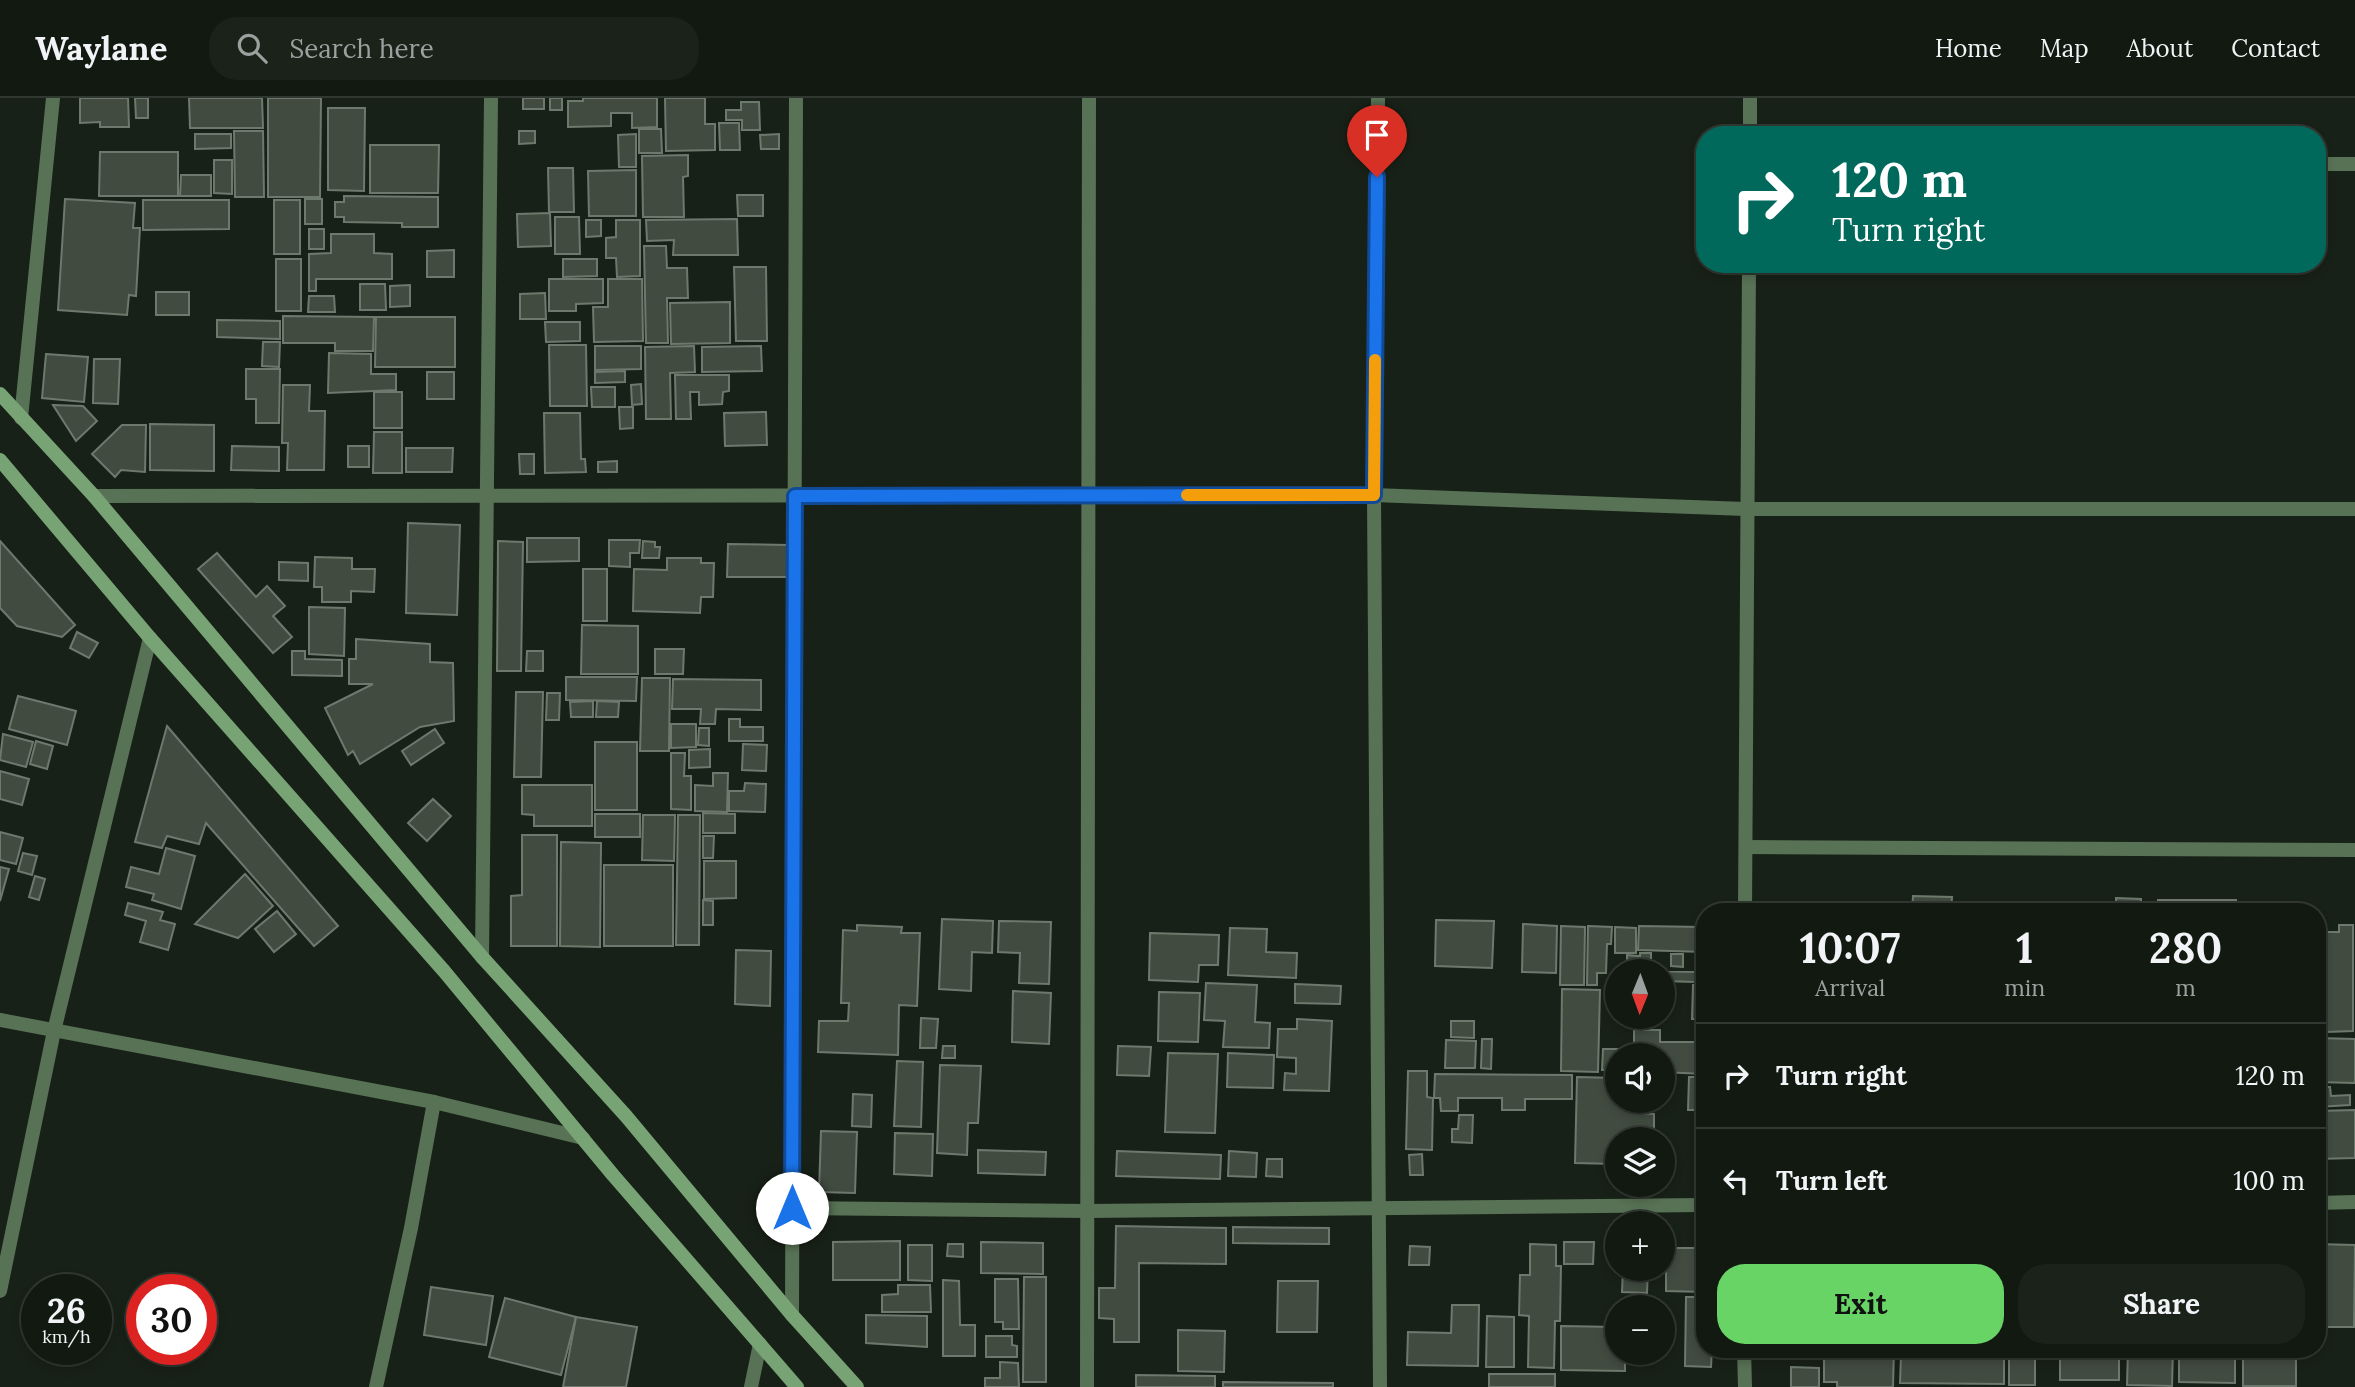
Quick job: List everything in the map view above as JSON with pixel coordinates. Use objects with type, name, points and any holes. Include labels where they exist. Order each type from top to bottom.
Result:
[{"type":"main road","points":[[0,394],[93,496],[482,957],[626,1116],[792,1315],[857,1387]]},
{"type":"main road","points":[[0,460],[150,638],[444,971],[797,1387]]},
{"type":"street","points":[[21,418],[53,98]]},
{"type":"street","points":[[482,957],[491,98]]},
{"type":"street","points":[[792,1315],[796,98]]},
{"type":"street","points":[[1087,1387],[1091,494],[1089,98]]},
{"type":"street","points":[[1378,98],[1374,495],[1380,1387]]},
{"type":"street","points":[[1750,98],[1750,126]]},
{"type":"street","points":[[2326,164],[2355,164]]},
{"type":"street","points":[[1745,903],[1745,509],[1749,273]]},
{"type":"street","points":[[93,496],[1374,495],[1745,509],[2355,509]]},
{"type":"street","points":[[0,1291],[54,1031],[150,638]]},
{"type":"street","points":[[1747,847],[2355,850]]},
{"type":"street","points":[[0,1020],[434,1102],[583,1138]]},
{"type":"street","points":[[376,1387],[411,1228],[434,1102]]},
{"type":"street","points":[[2326,1203],[2355,1202]]},
{"type":"street","points":[[792,1208],[1086,1212],[1696,1205]]},
{"type":"street","points":[[751,1387],[760,1344]]},
{"type":"street","points":[[1744,1358],[1745,1387]]},
{"type":"building","points":[[80,98],[128,98],[129,127],[100,127],[100,122],[80,123]]},
{"type":"building","points":[[135,98],[148,98],[148,118],[136,118]]},
{"type":"building","points":[[189,98],[262,98],[263,128],[190,128]]},
{"type":"building","points":[[268,98],[321,98],[320,197],[268,197]]},
{"type":"building","points":[[523,98],[544,98],[544,109],[523,109]]},
{"type":"building","points":[[550,98],[562,98],[562,110],[550,110]]},
{"type":"building","points":[[583,98],[657,98],[657,127],[632,128],[632,113],[611,113],[611,126],[568,127],[568,101],[583,101]]},
{"type":"building","points":[[665,98],[705,98],[705,124],[715,124],[715,150],[666,151]]},
{"type":"building","points":[[741,102],[759,102],[760,130],[742,130],[742,120],[726,120],[726,110],[741,110]]},
{"type":"building","points":[[328,108],[365,108],[364,191],[328,190]]},
{"type":"building","points":[[719,123],[739,123],[740,150],[720,150]]},
{"type":"building","points":[[639,129],[661,129],[662,153],[639,153]]},
{"type":"building","points":[[234,131],[263,131],[264,197],[235,197]]},
{"type":"building","points":[[519,131],[535,131],[535,143],[519,144]]},
{"type":"building","points":[[195,134],[231,134],[231,148],[195,149]]},
{"type":"building","points":[[636,134],[636,167],[619,167],[618,135]]},
{"type":"building","points":[[779,134],[779,149],[761,149],[760,135]]},
{"type":"building","points":[[370,145],[439,145],[438,193],[370,193]]},
{"type":"building","points":[[100,152],[178,152],[178,196],[99,196]]},
{"type":"building","points":[[688,155],[688,176],[683,177],[684,217],[643,217],[642,156]]},
{"type":"building","points":[[214,160],[232,160],[232,194],[214,193]]},
{"type":"building","points":[[548,168],[573,168],[574,212],[549,212]]},
{"type":"building","points":[[636,170],[636,216],[589,216],[588,171]]},
{"type":"building","points":[[181,175],[211,175],[211,196],[180,196]]},
{"type":"building","points":[[737,195],[763,195],[763,216],[738,216]]},
{"type":"building","points":[[344,196],[438,197],[438,227],[344,222],[344,217],[335,217],[335,202],[344,202]]},
{"type":"building","points":[[65,199],[135,203],[133,228],[140,228],[136,296],[129,295],[127,315],[58,310]]},
{"type":"building","points":[[305,199],[322,199],[322,224],[305,224]]},
{"type":"building","points":[[143,200],[229,200],[229,229],[143,230]]},
{"type":"building","points":[[274,200],[300,200],[300,254],[274,254]]},
{"type":"building","points":[[550,213],[551,246],[518,247],[517,214]]},
{"type":"building","points":[[555,217],[579,217],[580,254],[555,254]]},
{"type":"building","points":[[737,219],[738,255],[673,255],[674,240],[647,241],[646,220]]},
{"type":"building","points":[[586,220],[601,220],[601,236],[586,237]]},
{"type":"building","points":[[616,220],[640,220],[640,276],[617,277],[616,258],[606,258],[606,238],[616,237]]},
{"type":"building","points":[[309,229],[324,229],[324,249],[309,249]]},
{"type":"building","points":[[331,234],[374,234],[374,253],[392,254],[392,279],[316,279],[316,291],[309,291],[309,254],[331,253]]},
{"type":"building","points":[[644,246],[666,246],[667,268],[687,268],[688,298],[667,298],[668,343],[646,343]]},
{"type":"building","points":[[454,250],[454,277],[427,277],[427,251]]},
{"type":"building","points":[[276,259],[301,259],[301,311],[276,311]]},
{"type":"building","points":[[563,259],[597,259],[597,276],[563,277]]},
{"type":"building","points":[[734,267],[766,267],[767,341],[736,341]]},
{"type":"building","points":[[549,279],[603,279],[603,303],[576,304],[576,311],[549,311]]},
{"type":"building","points":[[608,279],[642,279],[643,341],[594,342],[593,307],[608,307]]},
{"type":"building","points":[[360,284],[385,284],[386,310],[360,310]]},
{"type":"building","points":[[410,285],[410,306],[390,307],[390,286]]},
{"type":"building","points":[[156,292],[189,292],[189,315],[156,315]]},
{"type":"building","points":[[545,293],[546,319],[520,319],[520,294]]},
{"type":"building","points":[[309,296],[334,296],[335,312],[308,312]]},
{"type":"building","points":[[730,302],[730,343],[671,344],[670,303]]},
{"type":"building","points":[[283,316],[374,317],[373,351],[335,351],[335,343],[283,343]]},
{"type":"building","points":[[376,317],[455,317],[455,367],[375,367]]},
{"type":"building","points":[[217,320],[280,321],[280,339],[217,337]]},
{"type":"building","points":[[545,322],[580,322],[580,341],[546,342]]},
{"type":"building","points":[[263,342],[280,342],[279,367],[262,366]]},
{"type":"building","points":[[549,345],[586,345],[587,406],[550,406]]},
{"type":"building","points":[[595,346],[641,346],[641,369],[595,370]]},
{"type":"building","points":[[694,346],[695,372],[670,373],[671,419],[646,419],[645,347]]},
{"type":"building","points":[[761,346],[762,371],[702,372],[702,347]]},
{"type":"building","points":[[329,353],[371,354],[371,374],[396,374],[396,390],[328,393]]},
{"type":"building","points":[[46,354],[88,357],[84,402],[42,398]]},
{"type":"building","points":[[94,359],[120,359],[118,404],[93,403]]},
{"type":"building","points":[[246,369],[280,369],[279,423],[256,423],[256,399],[246,399]]},
{"type":"building","points":[[625,371],[625,382],[595,383],[595,372]]},
{"type":"building","points":[[427,372],[454,372],[454,399],[427,399]]},
{"type":"building","points":[[675,375],[729,375],[729,391],[723,392],[722,404],[699,405],[699,392],[690,392],[691,419],[676,419]]},
{"type":"building","points":[[641,384],[642,404],[632,405],[631,385]]},
{"type":"building","points":[[283,385],[310,385],[309,411],[325,411],[324,470],[287,470],[288,443],[282,443]]},
{"type":"building","points":[[591,387],[615,387],[615,407],[592,407]]},
{"type":"building","points":[[374,392],[402,392],[402,428],[374,428]]},
{"type":"building","points":[[53,405],[83,406],[97,421],[76,441]]},
{"type":"building","points":[[619,407],[633,407],[633,428],[620,429]]},
{"type":"building","points":[[766,412],[767,445],[725,446],[724,413]]},
{"type":"building","points":[[544,413],[580,413],[581,459],[585,459],[586,472],[545,473]]},
{"type":"building","points":[[150,424],[214,425],[214,471],[150,470]]},
{"type":"building","points":[[122,425],[146,425],[145,472],[121,470],[115,477],[92,454]]},
{"type":"building","points":[[374,432],[402,432],[402,473],[373,473]]},
{"type":"building","points":[[232,446],[279,447],[279,471],[231,470]]},
{"type":"building","points":[[348,446],[369,446],[369,467],[348,467]]},
{"type":"building","points":[[406,448],[453,448],[452,472],[406,472]]},
{"type":"building","points":[[519,454],[534,454],[534,474],[520,474]]},
{"type":"building","points":[[617,461],[617,472],[598,472],[598,462]]},
{"type":"building","points":[[408,523],[460,525],[457,615],[406,613]]},
{"type":"building","points":[[527,538],[579,538],[579,561],[527,562]]},
{"type":"building","points":[[609,540],[640,540],[639,553],[630,553],[630,567],[609,566]]},
{"type":"building","points":[[0,541],[75,625],[62,637],[17,626],[0,608]]},
{"type":"building","points":[[498,541],[523,542],[521,671],[497,671]]},
{"type":"building","points":[[643,541],[655,542],[655,547],[660,547],[659,558],[642,558]]},
{"type":"building","points":[[728,544],[788,545],[788,577],[727,577]]},
{"type":"building","points":[[217,553],[256,597],[267,586],[285,606],[273,616],[292,637],[273,653],[198,569]]},
{"type":"building","points":[[315,557],[352,558],[352,569],[375,569],[374,592],[351,591],[351,602],[322,602],[322,587],[314,587]]},
{"type":"building","points":[[667,558],[701,558],[701,563],[714,563],[713,597],[701,597],[700,613],[633,611],[634,569],[667,570]]},
{"type":"building","points":[[279,562],[308,563],[308,581],[279,580]]},
{"type":"building","points":[[583,569],[607,569],[607,621],[583,621]]},
{"type":"building","points":[[309,607],[345,608],[344,656],[309,654]]},
{"type":"building","points":[[582,625],[638,626],[638,674],[581,674]]},
{"type":"building","points":[[77,632],[98,643],[89,658],[70,648]]},
{"type":"building","points":[[356,639],[430,644],[430,662],[453,663],[454,721],[420,727],[360,764],[353,751],[348,755],[325,708],[373,684],[349,684],[349,659],[356,659]]},
{"type":"building","points":[[655,649],[684,649],[683,674],[655,674]]},
{"type":"building","points":[[292,651],[305,651],[305,659],[342,660],[342,676],[292,675]]},
{"type":"building","points":[[527,651],[543,651],[543,671],[526,671]]},
{"type":"building","points":[[566,677],[637,677],[636,701],[566,700]]},
{"type":"building","points":[[642,678],[670,678],[669,751],[640,751]]},
{"type":"building","points":[[673,679],[761,680],[761,710],[716,709],[715,724],[700,724],[701,709],[672,709]]},
{"type":"building","points":[[516,692],[543,692],[541,777],[514,777]]},
{"type":"building","points":[[547,693],[560,693],[559,720],[546,720]]},
{"type":"building","points":[[18,696],[76,711],[67,745],[9,729]]},
{"type":"building","points":[[593,701],[593,717],[571,717],[570,702]]},
{"type":"building","points":[[597,701],[619,702],[618,717],[596,717]]},
{"type":"building","points":[[729,719],[740,719],[740,727],[763,727],[763,741],[729,741]]},
{"type":"building","points":[[671,724],[696,724],[696,747],[671,748]]},
{"type":"building","points":[[167,726],[338,926],[314,946],[206,823],[199,844],[167,836],[162,848],[135,842]]},
{"type":"building","points":[[699,728],[709,728],[709,746],[698,745]]},
{"type":"building","points":[[435,729],[444,743],[411,765],[402,751]]},
{"type":"building","points":[[3,734],[33,742],[26,767],[0,760]]},
{"type":"building","points":[[36,741],[53,746],[47,769],[30,764]]},
{"type":"building","points":[[595,742],[637,742],[637,810],[595,810]]},
{"type":"building","points":[[743,744],[767,745],[766,771],[742,770]]},
{"type":"building","points":[[710,749],[710,767],[689,768],[689,750]]},
{"type":"building","points":[[671,753],[685,753],[684,776],[691,776],[691,810],[671,809]]},
{"type":"building","points":[[0,771],[29,779],[22,805],[0,799]]},
{"type":"building","points":[[713,773],[728,773],[727,812],[695,811],[695,785],[713,786]]},
{"type":"building","points":[[745,783],[766,784],[765,812],[729,811],[729,791],[744,791]]},
{"type":"building","points":[[522,785],[592,785],[592,826],[534,826],[534,815],[522,814]]},
{"type":"building","points":[[433,799],[451,816],[427,841],[408,823]]},
{"type":"building","points":[[703,813],[735,814],[735,833],[703,833]]},
{"type":"building","points":[[595,814],[640,814],[640,837],[595,837]]},
{"type":"building","points":[[643,815],[675,815],[674,861],[642,860]]},
{"type":"building","points":[[678,815],[700,815],[699,945],[676,945]]},
{"type":"building","points":[[0,832],[23,838],[16,864],[0,860]]},
{"type":"building","points":[[522,835],[557,835],[557,946],[511,946],[511,896],[522,895]]},
{"type":"building","points":[[703,836],[714,836],[713,858],[703,858]]},
{"type":"building","points":[[561,842],[601,843],[600,947],[560,946]]},
{"type":"building","points":[[166,848],[195,856],[181,909],[152,900],[154,894],[126,887],[131,867],[159,874]]},
{"type":"building","points":[[23,853],[37,856],[32,875],[18,871]]},
{"type":"building","points":[[704,861],[736,861],[736,898],[704,899]]},
{"type":"building","points":[[604,865],[673,865],[673,946],[604,946]]},
{"type":"building","points":[[0,867],[9,869],[0,901]]},
{"type":"building","points":[[245,874],[273,906],[238,938],[195,924]]},
{"type":"building","points":[[35,876],[45,879],[39,900],[29,897]]},
{"type":"building","points":[[1913,896],[1952,897],[1952,903],[1913,903]]},
{"type":"building","points":[[2116,898],[2141,899],[2141,903],[2116,903]]},
{"type":"building","points":[[703,900],[713,901],[713,925],[703,925]]},
{"type":"building","points":[[2158,900],[2236,900],[2236,903],[2158,903]]},
{"type":"building","points":[[128,903],[163,912],[160,920],[175,924],[168,950],[140,942],[146,921],[125,915]]},
{"type":"building","points":[[277,911],[296,934],[274,952],[255,929]]},
{"type":"building","points":[[942,919],[993,921],[992,953],[972,952],[971,991],[939,989]]},
{"type":"building","points":[[1436,920],[1494,921],[1492,968],[1435,966]]},
{"type":"building","points":[[999,921],[1051,922],[1049,984],[1019,983],[1020,953],[998,952]]},
{"type":"building","points":[[1523,924],[1557,926],[1556,973],[1522,972]]},
{"type":"building","points":[[857,925],[902,927],[901,933],[920,933],[917,1006],[899,1005],[898,1055],[818,1052],[819,1021],[848,1021],[849,1003],[841,1003],[843,930],[857,931]]},
{"type":"building","points":[[2339,925],[2353,925],[2353,1031],[2327,1032],[2326,932],[2339,932]]},
{"type":"building","points":[[1561,926],[1585,927],[1584,985],[1560,985]]},
{"type":"building","points":[[1588,926],[1612,927],[1611,944],[1607,944],[1605,973],[1597,973],[1597,985],[1587,985]]},
{"type":"building","points":[[1639,926],[1696,927],[1696,952],[1638,950]]},
{"type":"building","points":[[1615,927],[1636,928],[1636,953],[1615,953]]},
{"type":"building","points":[[1230,928],[1267,929],[1266,952],[1297,953],[1296,978],[1228,975]]},
{"type":"building","points":[[1150,933],[1219,935],[1218,965],[1199,965],[1198,982],[1149,980]]},
{"type":"building","points":[[736,950],[771,951],[770,1006],[735,1004]]},
{"type":"building","points":[[1640,953],[1651,953],[1651,959],[1640,959]]},
{"type":"building","points":[[1671,954],[1683,954],[1683,967],[1675,966],[1675,959],[1671,959]]},
{"type":"building","points":[[1627,955],[1638,956],[1638,959],[1627,959]]},
{"type":"building","points":[[1675,971],[1695,972],[1695,982],[1675,981]]},
{"type":"building","points":[[1206,983],[1257,985],[1255,1022],[1270,1023],[1269,1048],[1223,1047],[1225,1021],[1204,1020]]},
{"type":"building","points":[[1295,984],[1341,986],[1340,1004],[1295,1003]]},
{"type":"building","points":[[1693,985],[1696,985],[1696,1019],[1692,1019]]},
{"type":"building","points":[[1562,989],[1600,990],[1598,1072],[1561,1071]]},
{"type":"building","points":[[1013,991],[1051,993],[1049,1044],[1012,1042]]},
{"type":"building","points":[[1159,992],[1200,993],[1198,1042],[1158,1041]]},
{"type":"building","points":[[921,1018],[938,1019],[936,1048],[920,1048]]},
{"type":"building","points":[[1297,1019],[1332,1021],[1329,1091],[1284,1090],[1285,1073],[1296,1074],[1296,1058],[1277,1057],[1278,1029],[1297,1029]]},
{"type":"building","points":[[1451,1021],[1474,1021],[1474,1038],[1451,1037]]},
{"type":"building","points":[[1634,1030],[1660,1030],[1660,1042],[1696,1042],[1696,1074],[1675,1073],[1675,1043],[1634,1043]]},
{"type":"building","points":[[2326,1038],[2355,1039],[2355,1083],[2326,1082]]},
{"type":"building","points":[[1482,1039],[1492,1039],[1491,1069],[1481,1068]]},
{"type":"building","points":[[1446,1040],[1476,1041],[1475,1068],[1445,1068]]},
{"type":"building","points":[[943,1046],[955,1046],[955,1058],[942,1058]]},
{"type":"building","points":[[1118,1046],[1151,1047],[1149,1076],[1117,1075]]},
{"type":"building","points":[[1603,1049],[1605,1049],[1605,1070],[1602,1070]]},
{"type":"building","points":[[1168,1053],[1218,1054],[1215,1133],[1165,1132]]},
{"type":"building","points":[[1228,1053],[1274,1055],[1273,1088],[1227,1087]]},
{"type":"building","points":[[897,1061],[923,1062],[921,1127],[894,1126]]},
{"type":"building","points":[[940,1065],[981,1066],[978,1123],[968,1123],[967,1155],[937,1153]]},
{"type":"building","points":[[1408,1071],[1427,1071],[1427,1097],[1433,1098],[1432,1150],[1406,1149]]},
{"type":"building","points":[[1435,1074],[1572,1075],[1572,1099],[1525,1099],[1525,1110],[1502,1110],[1502,1098],[1458,1098],[1458,1111],[1441,1111],[1440,1098],[1434,1098]]},
{"type":"building","points":[[1577,1077],[1605,1078],[1605,1113],[1654,1114],[1654,1127],[1605,1127],[1605,1164],[1575,1163]]},
{"type":"building","points":[[1689,1077],[1696,1077],[1696,1110],[1688,1110]]},
{"type":"building","points":[[2326,1087],[2330,1087],[2331,1096],[2350,1095],[2350,1105],[2326,1106]]},
{"type":"building","points":[[853,1094],[872,1095],[871,1127],[852,1126]]},
{"type":"building","points":[[2355,1110],[2355,1158],[2326,1159],[2326,1111]]},
{"type":"building","points":[[1459,1115],[1473,1115],[1472,1143],[1452,1142],[1452,1129],[1458,1129]]},
{"type":"building","points":[[821,1131],[857,1132],[855,1193],[819,1192]]},
{"type":"building","points":[[895,1133],[933,1134],[932,1176],[894,1174]]},
{"type":"building","points":[[978,1150],[1046,1152],[1045,1175],[978,1173]]},
{"type":"building","points":[[1117,1151],[1221,1155],[1220,1179],[1116,1176]]},
{"type":"building","points":[[1229,1151],[1257,1153],[1256,1177],[1228,1176]]},
{"type":"building","points":[[1422,1154],[1423,1175],[1410,1175],[1409,1155]]},
{"type":"building","points":[[1267,1159],[1282,1159],[1282,1177],[1266,1176]]},
{"type":"building","points":[[1116,1226],[1226,1228],[1226,1264],[1139,1263],[1139,1342],[1114,1342],[1114,1319],[1099,1318],[1099,1288],[1115,1288]]},
{"type":"building","points":[[1233,1227],[1329,1228],[1329,1244],[1233,1243]]},
{"type":"building","points":[[900,1241],[900,1280],[833,1280],[833,1242]]},
{"type":"building","points":[[981,1242],[1043,1243],[1043,1274],[981,1273]]},
{"type":"building","points":[[1564,1242],[1594,1242],[1593,1264],[1564,1264]]},
{"type":"building","points":[[948,1244],[963,1244],[963,1257],[947,1256]]},
{"type":"building","points":[[1530,1244],[1556,1245],[1556,1266],[1561,1266],[1560,1321],[1555,1321],[1554,1368],[1528,1367],[1529,1316],[1519,1315],[1520,1275],[1530,1275]]},
{"type":"building","points":[[2326,1244],[2355,1245],[2354,1327],[2326,1327]]},
{"type":"building","points":[[908,1245],[932,1245],[932,1281],[908,1280]]},
{"type":"building","points":[[1410,1246],[1430,1247],[1429,1265],[1409,1265]]},
{"type":"building","points":[[1675,1248],[1696,1248],[1696,1292],[1666,1291],[1666,1281],[1675,1281]]},
{"type":"building","points":[[1024,1277],[1046,1277],[1046,1382],[1023,1382]]},
{"type":"building","points":[[995,1279],[1018,1279],[1019,1329],[1003,1329],[1003,1322],[995,1322]]},
{"type":"building","points":[[943,1280],[959,1281],[960,1325],[975,1325],[975,1356],[943,1356]]},
{"type":"building","points":[[1278,1281],[1318,1281],[1317,1332],[1277,1332]]},
{"type":"building","points":[[1622,1281],[1648,1281],[1647,1293],[1622,1292]]},
{"type":"building","points":[[898,1285],[930,1285],[931,1312],[882,1312],[882,1295],[898,1294]]},
{"type":"building","points":[[431,1287],[493,1296],[486,1345],[424,1335]]},
{"type":"building","points":[[1686,1297],[1696,1297],[1696,1358],[1712,1358],[1711,1367],[1685,1366]]},
{"type":"building","points":[[505,1298],[576,1317],[561,1375],[489,1357]]},
{"type":"building","points":[[1452,1305],[1479,1305],[1478,1366],[1407,1365],[1408,1332],[1451,1333]]},
{"type":"building","points":[[866,1315],[927,1316],[927,1347],[866,1343]]},
{"type":"building","points":[[1487,1316],[1514,1317],[1514,1367],[1486,1367]]},
{"type":"building","points":[[576,1317],[637,1327],[626,1387],[563,1387]]},
{"type":"building","points":[[1561,1326],[1605,1327],[1605,1365],[1625,1365],[1625,1371],[1561,1370]]},
{"type":"building","points":[[1178,1330],[1225,1331],[1224,1372],[1178,1371]]},
{"type":"building","points":[[986,1336],[1012,1336],[1012,1345],[1017,1346],[1017,1357],[986,1357]]},
{"type":"building","points":[[1824,1358],[1894,1358],[1893,1387],[1837,1387],[1837,1382],[1824,1382]]},
{"type":"building","points":[[1901,1358],[2004,1358],[2004,1384],[1900,1383]]},
{"type":"building","points":[[2009,1358],[2035,1358],[2035,1385],[2009,1385]]},
{"type":"building","points":[[2060,1358],[2119,1358],[2119,1380],[2060,1380]]},
{"type":"building","points":[[2128,1358],[2173,1358],[2172,1386],[2127,1385]]},
{"type":"building","points":[[2179,1358],[2235,1358],[2235,1383],[2179,1382]]},
{"type":"building","points":[[2243,1358],[2296,1358],[2296,1386],[2243,1386]]},
{"type":"building","points":[[1000,1362],[1018,1363],[1019,1387],[985,1387],[985,1378],[1000,1378]]},
{"type":"building","points":[[1791,1367],[1819,1368],[1819,1387],[1791,1387]]},
{"type":"building","points":[[1489,1374],[1555,1374],[1555,1387],[1489,1387]]},
{"type":"building","points":[[1136,1375],[1215,1376],[1215,1387],[1136,1387]]},
{"type":"building","points":[[1223,1382],[1333,1383],[1333,1387],[1223,1387]]},
{"type":"slow traffic","points":[[1187,495],[1374,495],[1375,360]]},
{"type":"route","points":[[792,1208],[795,496],[1374,495],[1377,177]]}]
